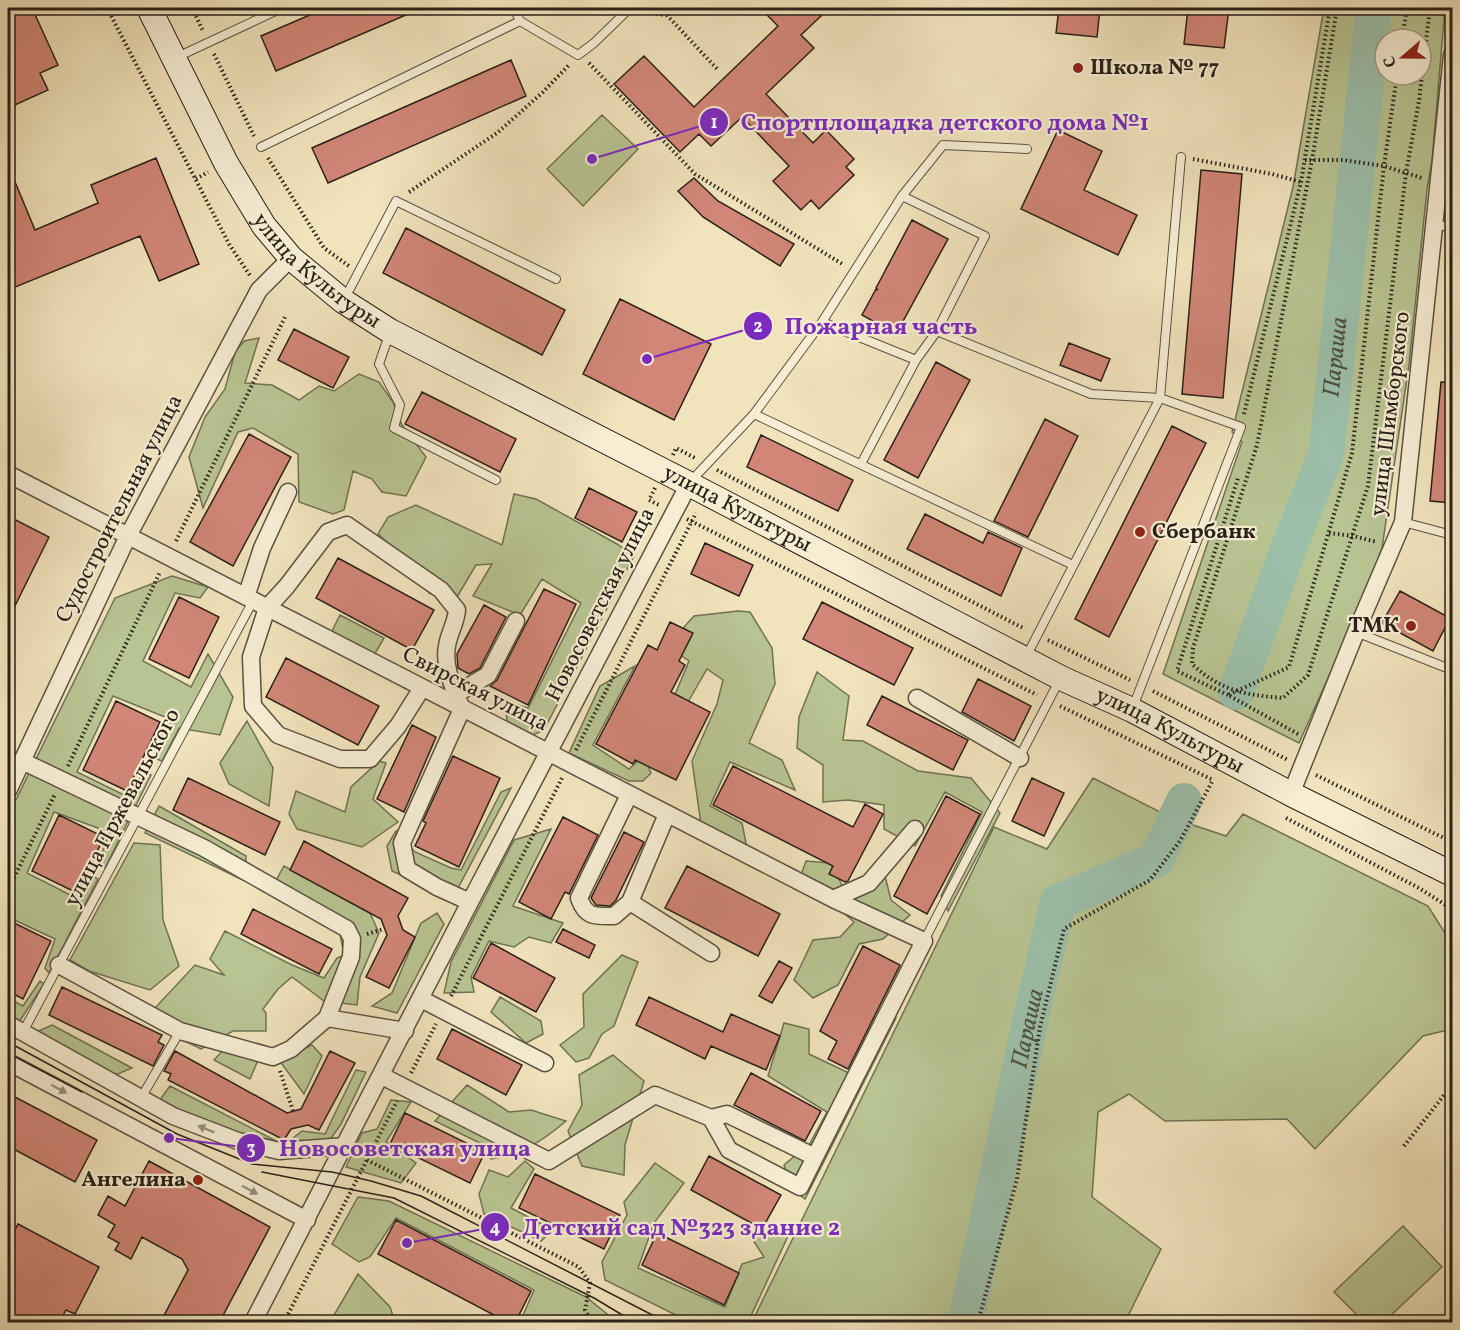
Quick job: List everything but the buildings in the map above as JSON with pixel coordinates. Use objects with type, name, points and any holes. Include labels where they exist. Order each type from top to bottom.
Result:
[{"type":"main road","name":"улица Культуры","points":[[149,8],[226,163],[264,226],[291,258],[343,301],[390,331],[1061,678],[1132,711],[1452,874]]},
{"type":"street","name":"улица Шимборского","points":[[1291,794],[1403,522],[1451,87],[1452,55]]},
{"type":"street","name":"Судостроительная улица","points":[[8,791],[128,537],[260,290],[291,258]]},
{"type":"street","name":"Свирская улица","points":[[8,474],[422,688],[459,702],[629,795],[833,899],[924,941]]},
{"type":"street","name":"Новосоветская улица","points":[[254,1323],[470,902],[689,484]]},
{"type":"street","points":[[288,492],[262,548],[251,657],[253,706],[278,735],[340,759],[370,759],[398,726],[422,688]]},
{"type":"street","points":[[256,602],[294,578],[328,532],[347,525],[441,590],[457,609],[457,617],[447,646],[449,674],[459,702]]},
{"type":"street","points":[[470,902],[437,887],[407,869],[402,843],[459,702],[488,675],[516,621]]},
{"type":"street","points":[[917,698],[1020,758]]},
{"type":"street","points":[[22,761],[204,848],[347,929],[352,939],[351,957],[327,1018],[291,1049],[273,1057],[180,1031],[59,965]]},
{"type":"street","points":[[629,795],[579,898],[583,910],[593,916],[614,916],[630,902],[667,814]]},
{"type":"street","points":[[833,899],[869,883],[915,829]]},
{"type":"street","points":[[630,902],[711,953]]},
{"type":"street","points":[[711,1118],[729,1150],[800,1187],[924,941]]},
{"type":"street","points":[[421,999],[545,1063]]},
{"type":"street","points":[[327,1018],[405,1031]]},
{"type":"street","points":[[8,1024],[173,1116],[238,1141],[279,1151],[345,1146]]},
{"type":"street","points":[[8,1062],[307,1220]]},
{"type":"street","points":[[382,1076],[549,1161],[655,1095],[711,1118],[727,1114],[815,1157]]},
{"type":"lane","points":[[175,58],[282,8]]},
{"type":"lane","points":[[514,8],[520,21],[579,55],[630,8]]},
{"type":"lane","points":[[261,147],[520,21]]},
{"type":"lane","points":[[689,484],[754,414],[822,322],[902,196],[943,145],[1027,149]]},
{"type":"lane","points":[[1025,659],[1160,398],[1181,157]]},
{"type":"lane","points":[[861,464],[916,360],[937,331],[985,236],[902,196]]},
{"type":"lane","points":[[343,301],[396,201],[556,279]]},
{"type":"lane","points":[[1435,225],[1452,227]]},
{"type":"lane","points":[[822,322],[916,360]]},
{"type":"lane","points":[[390,331],[379,364],[400,405],[394,428],[496,480]]},
{"type":"lane","points":[[937,331],[1091,394],[1160,398],[1240,427],[1132,711]]},
{"type":"lane","points":[[754,414],[1073,565]]},
{"type":"lane","points":[[1403,522],[1452,535]]},
{"type":"lane","name":"улица Пржевальского","points":[[23,1032],[256,602]]},
{"type":"lane","points":[[1356,632],[1452,670]]},
{"type":"lane","points":[[924,941],[1061,678]]},
{"type":"lane","points":[[141,1098],[180,1031]]},
{"type":"path","points":[[107,8],[229,244],[260,290]]},
{"type":"path","points":[[650,8],[660,16],[664,12],[718,70]]},
{"type":"path","points":[[1240,427],[1301,182],[1330,8]]},
{"type":"path","points":[[1337,8],[1312,160],[1257,445],[1193,648],[1192,664],[1202,673],[1236,692],[1283,698],[1308,675],[1368,486],[1406,173],[1419,100],[1430,8]]},
{"type":"path","points":[[1404,27],[1407,8]]},
{"type":"path","points":[[396,201],[497,133],[543,92],[579,55],[695,174],[854,271]]},
{"type":"path","points":[[1228,695],[1289,667],[1352,453],[1384,166],[1395,87]]},
{"type":"path","points":[[1181,157],[1272,174],[1301,182]]},
{"type":"path","points":[[1305,160],[1343,160],[1384,166],[1440,184]]},
{"type":"path","points":[[8,890],[285,317]]},
{"type":"path","points":[[707,465],[1037,635],[1452,842]]},
{"type":"path","points":[[1240,471],[1177,670],[1228,695],[1311,742]]},
{"type":"path","points":[[284,1323],[692,522]]},
{"type":"path","points":[[1329,533],[1353,536],[1393,546]]},
{"type":"path","points":[[978,1323],[1017,1179],[1040,1027],[1064,929],[1150,880],[1180,841],[1213,780]]},
{"type":"path","points":[[273,1057],[284,1078],[293,1111]]},
{"type":"path","points":[[1404,1146],[1452,1085]]},
{"type":"path","points":[[367,1160],[579,1267],[590,1283],[585,1310],[592,1323]]},
{"type":"green space","points":[[1324,8],[1445,8],[1432,161],[1427,189],[1409,365],[1382,548],[1367,591],[1299,743],[1163,674],[1242,442],[1232,432],[1293,187]]},
{"type":"green space","points":[[602,115],[638,149],[583,206],[547,169]]},
{"type":"green space","points":[[259,338],[245,383],[272,385],[299,400],[319,386],[334,391],[359,374],[379,382],[393,402],[402,425],[426,457],[406,496],[382,492],[372,479],[353,471],[344,510],[333,514],[299,502],[298,454],[253,428],[238,432],[203,508],[189,457],[205,417],[225,389],[235,352],[244,341]]},
{"type":"green space","points":[[514,494],[536,499],[617,544],[634,556],[544,730],[533,735],[507,721],[505,701],[528,708],[581,603],[542,579],[520,615],[473,596],[492,564],[476,565],[454,602],[429,593],[419,571],[378,534],[388,517],[416,505],[502,545]]},
{"type":"green space","points":[[172,576],[208,587],[200,598],[175,593],[143,661],[191,687],[208,654],[233,697],[220,735],[179,728],[162,761],[154,758],[165,717],[113,696],[77,772],[128,797],[144,772],[151,775],[105,868],[99,862],[109,832],[54,812],[27,873],[78,899],[92,876],[98,879],[49,973],[45,968],[55,939],[8,917],[8,816],[115,598]]},
{"type":"green space","points":[[738,611],[750,612],[772,648],[775,684],[749,743],[782,760],[795,790],[730,762],[710,806],[742,823],[747,848],[701,824],[692,761],[717,704],[723,680],[707,669],[677,721],[667,714],[689,661],[667,646],[694,616]]},
{"type":"green space","points":[[340,615],[384,638],[373,657],[330,635]]},
{"type":"green space","points":[[635,666],[593,745],[629,769],[640,759],[647,763],[651,773],[643,781],[629,781],[569,753],[600,686]]},
{"type":"green space","points":[[817,672],[849,696],[843,740],[863,741],[918,771],[971,778],[1000,813],[948,911],[941,896],[982,812],[945,792],[915,846],[884,829],[884,805],[848,800],[823,802],[823,765],[797,748],[799,717]]},
{"type":"green space","points":[[247,721],[273,768],[269,806],[229,784],[220,763]]},
{"type":"green space","points":[[379,761],[386,763],[373,799],[398,822],[362,847],[297,829],[289,814],[296,791],[345,812],[351,787]]},
{"type":"green space","points":[[1093,778],[1172,818],[1153,858],[1055,900],[964,1322],[752,1322],[994,827],[1047,849]]},
{"type":"green space","points":[[511,788],[457,890],[435,891],[392,871],[387,846],[396,831],[415,852],[461,870],[501,792]]},
{"type":"green space","points":[[159,806],[246,856],[245,881],[145,833]]},
{"type":"green space","points":[[1243,814],[1428,906],[1452,944],[1452,1029],[1423,1036],[1315,1149],[1287,1119],[1165,1121],[1129,1094],[1098,1112],[1092,1197],[1161,1249],[1125,1322],[970,1322],[1060,903],[1157,862],[1178,820],[1226,836]]},
{"type":"green space","points":[[551,829],[513,906],[563,923],[551,943],[529,937],[514,947],[489,941],[471,977],[474,992],[444,993],[451,962],[514,840]]},
{"type":"green space","points":[[134,843],[160,845],[163,920],[179,966],[150,990],[89,971],[70,960]]},
{"type":"green space","points":[[806,861],[830,863],[843,887],[885,876],[891,900],[910,915],[883,939],[859,944],[838,985],[813,998],[794,980],[813,940],[840,937],[854,922],[801,875]]},
{"type":"green space","points":[[284,866],[370,913],[379,933],[360,977],[357,1005],[324,1001],[292,977],[278,989],[263,1009],[266,1013],[266,1031],[233,1031],[201,1049],[168,1033],[155,1008],[195,965],[224,975],[210,959],[225,931],[292,965],[324,978],[337,958],[344,955],[340,934],[275,882]]},
{"type":"green space","points":[[437,913],[444,924],[397,1013],[372,1006],[392,993],[421,923]]},
{"type":"green space","points":[[622,955],[638,962],[614,1026],[602,1034],[589,1058],[576,1062],[560,1045],[584,1027],[583,994]]},
{"type":"green space","points":[[40,981],[44,984],[19,1022],[8,1016],[8,998],[23,1006]]},
{"type":"green space","points":[[500,997],[541,1021],[543,1034],[526,1043],[491,1012]]},
{"type":"green space","points":[[896,1018],[805,1199],[790,1187],[784,1165],[810,1143],[827,1112],[768,1076],[784,1023],[809,1029],[809,1054],[851,1074],[880,1020]]},
{"type":"green space","points":[[52,1025],[132,1068],[113,1076],[34,1033]]},
{"type":"green space","points":[[312,1045],[322,1056],[304,1094],[279,1060]]},
{"type":"green space","points":[[225,1048],[261,1053],[250,1079],[214,1060]]},
{"type":"green space","points":[[613,1055],[644,1081],[625,1145],[624,1175],[582,1166],[568,1131],[582,1105],[579,1075]]},
{"type":"green space","points":[[356,1070],[366,1072],[341,1124],[319,1155],[287,1158],[250,1153],[159,1101],[170,1086],[284,1145],[302,1131],[325,1134]]},
{"type":"green space","points":[[467,1085],[509,1112],[531,1110],[566,1121],[532,1146],[491,1159],[486,1146],[435,1121]]},
{"type":"green space","points":[[391,1100],[411,1102],[386,1142],[416,1163],[401,1183],[346,1167],[362,1133],[377,1129]]},
{"type":"green space","points":[[525,1161],[534,1169],[511,1208],[553,1230],[541,1241],[484,1214],[479,1194],[489,1170],[508,1177]]},
{"type":"green space","points":[[655,1163],[684,1183],[654,1223],[638,1268],[725,1307],[742,1264],[764,1257],[751,1237],[790,1232],[748,1322],[690,1322],[605,1280],[602,1262],[627,1215],[624,1202]]},
{"type":"green space","points":[[358,1197],[389,1201],[586,1297],[617,1322],[520,1322],[534,1290],[396,1218],[370,1257],[359,1262],[332,1244]]},
{"type":"green space","points":[[1403,1226],[1442,1267],[1384,1322],[1364,1322],[1334,1292]]},
{"type":"green space","points":[[358,1274],[390,1307],[395,1322],[330,1322]]},
{"type":"waterway","name":"Параша","points":[[1236,692],[1289,547],[1326,455],[1374,8]]},
{"type":"waterway","name":"Параша","points":[[966,1322],[1058,902],[1156,860],[1184,801]]},
{"type":"tram line","points":[[8,1042],[177,1134],[252,1164],[332,1172],[421,1196],[666,1322]]},
{"type":"tram line","points":[[8,1053],[82,1092]]},
{"type":"tram line","points":[[262,1172],[394,1198],[594,1298],[634,1322]]},
{"type":"place","name":"Школа № 77","points":[[1078,68]]},
{"type":"place","name":"Спортплощадка детского дома №1","points":[[592,159]]},
{"type":"place","name":"Пожарная часть","points":[[647,359]]},
{"type":"place","name":"Сбербанк","points":[[1140,532]]},
{"type":"place","name":"ТМК","points":[[1411,626]]},
{"type":"place","name":"Новосоветская улица","points":[[169,1138]]},
{"type":"place","name":"Ангелина","points":[[198,1180]]},
{"type":"place","name":"Детский сад №323 здание 2","points":[[407,1243]]}]
